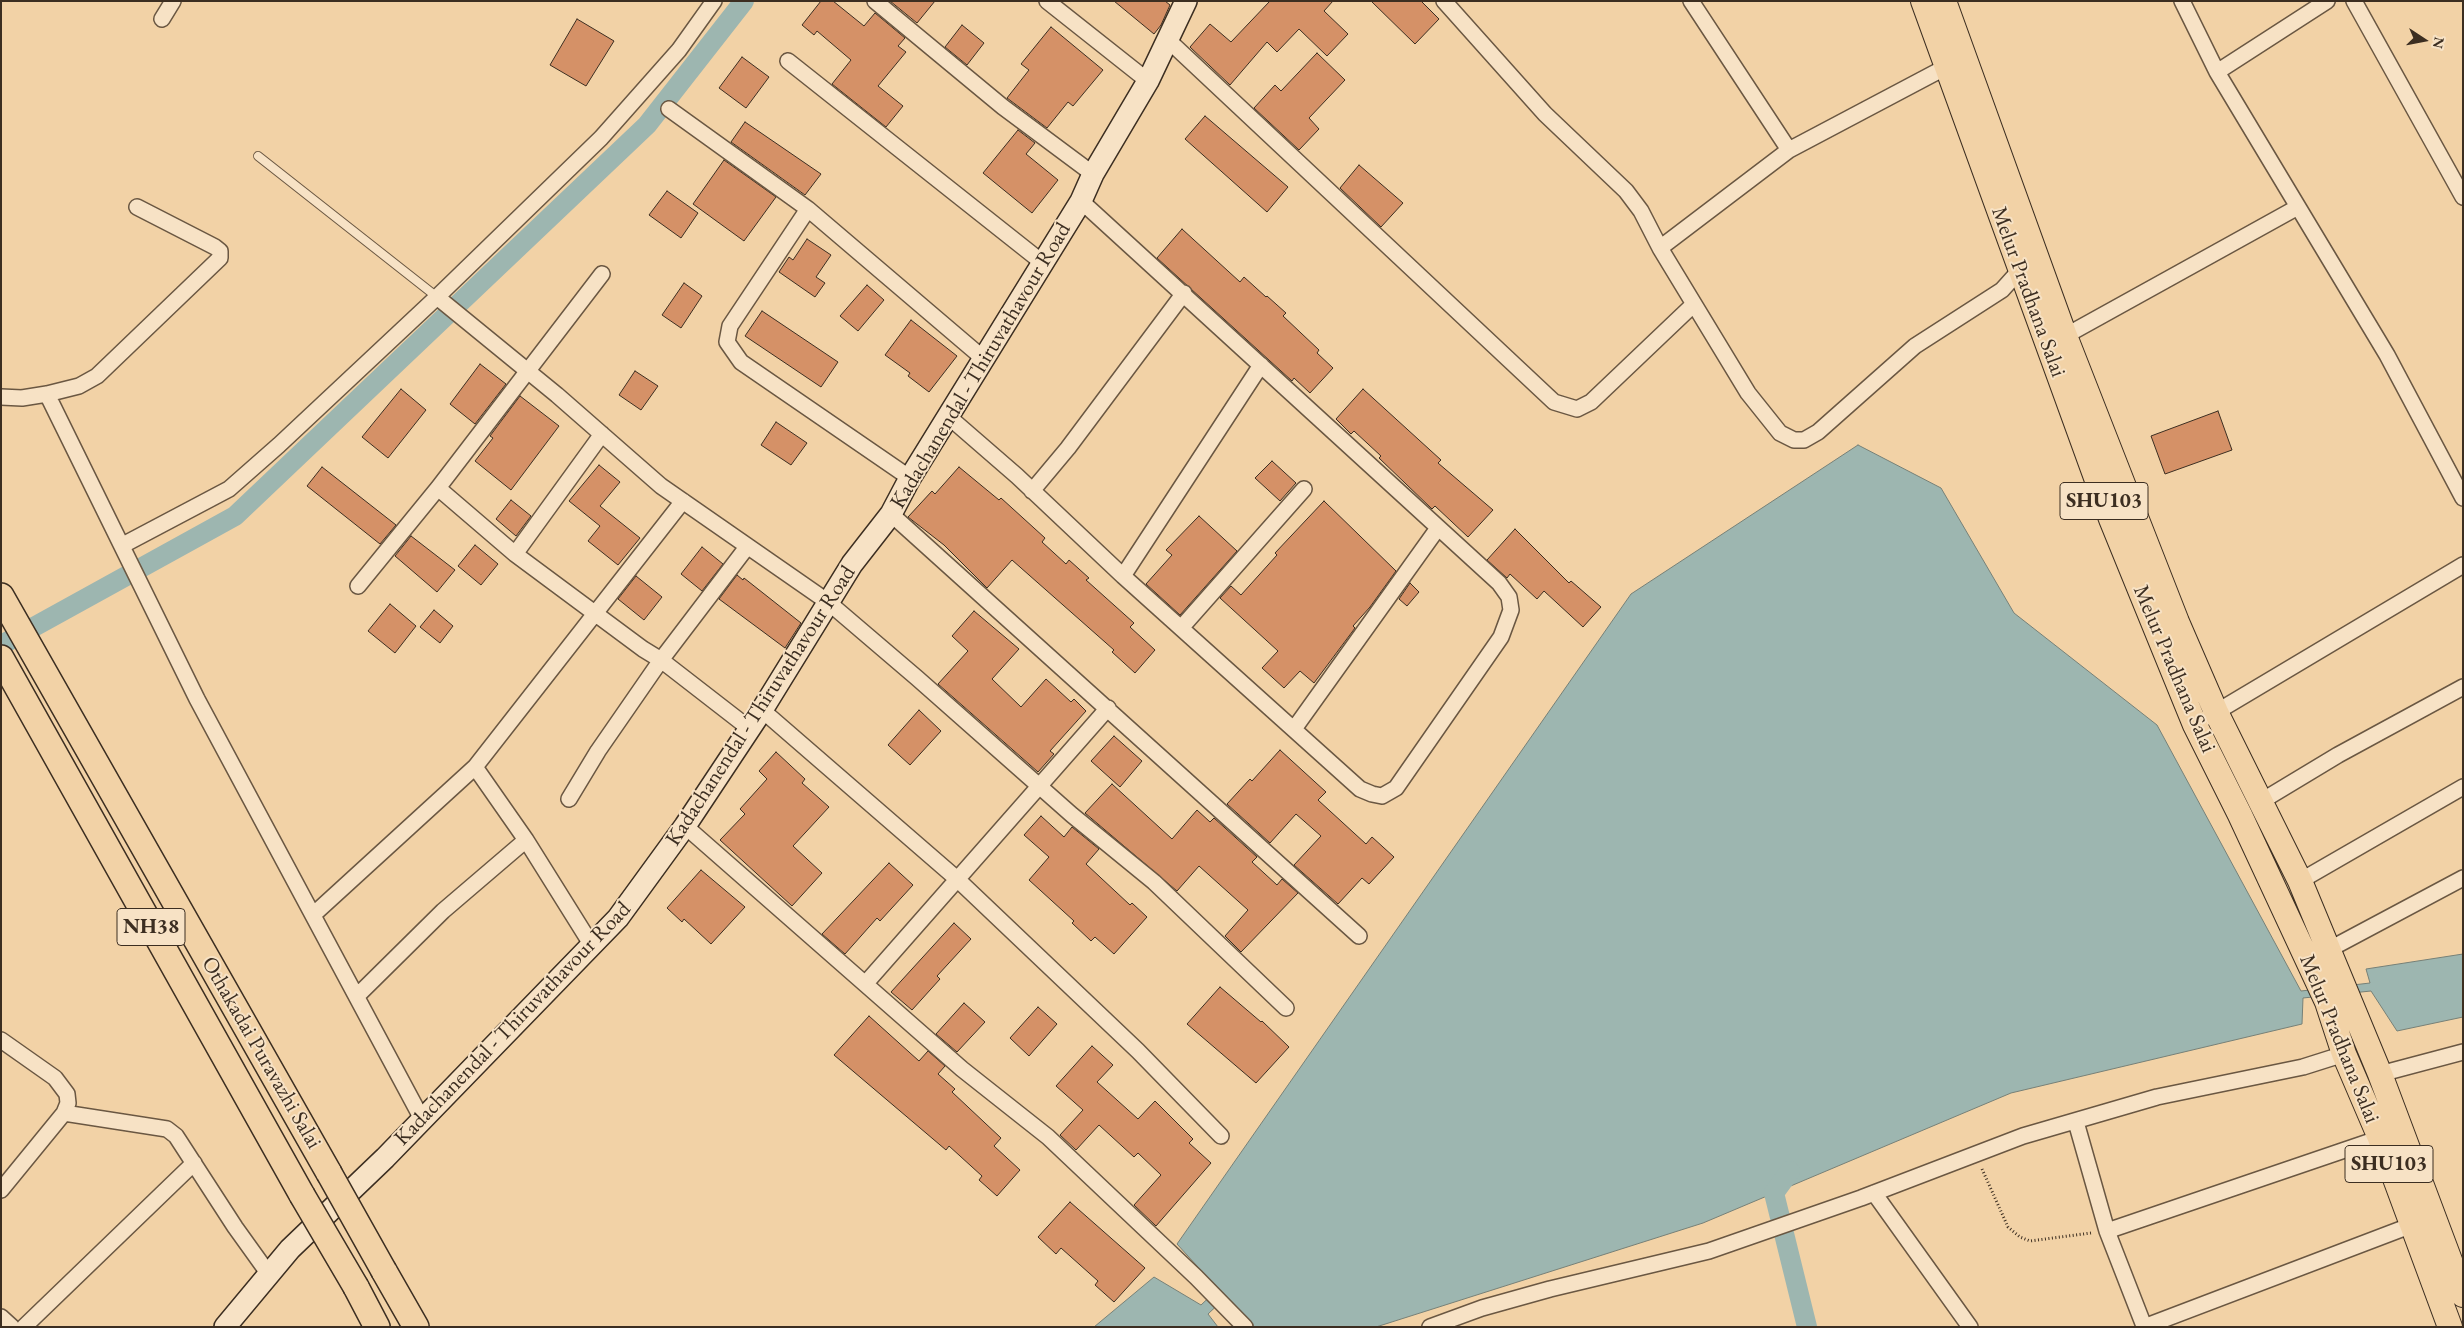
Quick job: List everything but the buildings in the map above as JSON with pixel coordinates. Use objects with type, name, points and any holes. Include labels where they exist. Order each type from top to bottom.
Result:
[{"type":"highway","name":"Othakadai Puravazhi Salai","points":[[1,596],[416,1327]]},
{"type":"highway","name":"Othakadai Puravazhi Salai","points":[[1,658],[378,1327]]},
{"type":"main road","name":"Kadachanendal - Thiruvathavour Road","points":[[225,1327],[268,1273],[290,1249],[386,1158],[618,918],[686,826],[762,710],[852,564],[891,514],[910,478],[950,417],[1081,201],[1093,174],[1148,81],[1186,1]]},
{"type":"main road","name":"Melur Pradhana Salai","points":[[1923,1],[2111,519],[2195,725],[2240,816],[2333,992],[2380,1074],[2463,1295]]},
{"type":"main road","name":"Melur Pradhana Salai","points":[[1944,1],[2065,336],[2177,622],[2216,712],[2300,881],[2328,950],[2344,1054],[2380,1138],[2450,1327]]},
{"type":"street","points":[[162,19],[173,1]]},
{"type":"street","points":[[125,549],[229,489],[446,305],[601,138],[679,50],[714,1]]},
{"type":"street","points":[[875,1],[1003,108],[1093,174]]},
{"type":"street","points":[[1047,1],[1148,81]]},
{"type":"street","points":[[1444,1],[1545,114],[1626,191],[1641,211],[1660,248],[1748,393],[1780,433],[1794,440],[1804,440],[1818,432],[1915,346],[2002,290],[2020,270]]},
{"type":"street","points":[[1691,1],[1790,150]]},
{"type":"street","points":[[2217,72],[2327,1]]},
{"type":"street","points":[[2354,1],[2463,197]]},
{"type":"street","points":[[2183,2],[2217,72],[2387,355],[2463,498]]},
{"type":"street","points":[[1168,40],[1554,402],[1577,409],[1591,402],[1694,304]]},
{"type":"street","points":[[788,61],[1043,263]]},
{"type":"street","points":[[1660,248],[1790,150],[1946,67]]},
{"type":"street","points":[[669,109],[808,209],[984,360]]},
{"type":"street","points":[[950,417],[1123,576],[1360,789],[1372,794],[1382,796],[1396,788],[1501,637],[1511,610],[1509,597],[1499,583],[1184,293],[1081,201]]},
{"type":"street","points":[[1,397],[22,398],[47,394],[79,386],[97,376],[220,258],[220,251],[215,247],[137,207]]},
{"type":"street","points":[[2065,336],[2298,207]]},
{"type":"street","points":[[808,209],[730,326],[727,342],[741,362],[910,478]]},
{"type":"street","points":[[358,586],[438,488],[602,274]]},
{"type":"street","points":[[1032,491],[1068,448],[1184,293]]},
{"type":"street","points":[[446,305],[682,501],[828,602],[1154,882],[1286,1008]]},
{"type":"street","points":[[1123,576],[1261,365]]},
{"type":"street","points":[[47,394],[139,577],[197,700],[422,1119]]},
{"type":"street","points":[[515,554],[602,434]]},
{"type":"street","points":[[438,488],[515,554],[661,660],[750,728]]},
{"type":"street","points":[[1181,628],[1304,489]]},
{"type":"street","points":[[313,915],[475,767],[682,501]]},
{"type":"street","points":[[891,514],[1360,936]]},
{"type":"street","points":[[1294,729],[1438,528]]},
{"type":"street","points":[[569,799],[598,751],[661,660],[747,547]]},
{"type":"street","points":[[2195,725],[2463,565]]},
{"type":"street","points":[[2260,802],[2463,686]]},
{"type":"street","points":[[866,983],[1108,708]]},
{"type":"street","points":[[762,710],[957,879],[1138,1051],[1221,1136]]},
{"type":"street","points":[[475,767],[526,840],[592,944]]},
{"type":"street","points":[[2300,881],[2463,788]]},
{"type":"street","points":[[686,826],[962,1069],[1048,1137],[1196,1276],[1246,1327]]},
{"type":"street","points":[[357,996],[443,911],[526,840]]},
{"type":"street","points":[[2328,950],[2463,878]]},
{"type":"street","points":[[1,1040],[56,1078],[67,1094],[64,1113],[1,1190]]},
{"type":"street","points":[[2380,1074],[2463,1052]]},
{"type":"street","points":[[1430,1327],[1482,1308],[1533,1294],[1709,1251],[1874,1193],[2023,1136],[2157,1097],[2303,1067],[2344,1054]]},
{"type":"street","points":[[64,1113],[167,1129],[176,1136],[235,1227],[268,1273]]},
{"type":"street","points":[[2076,1122],[2107,1231],[2144,1326],[2412,1225]]},
{"type":"street","points":[[2107,1231],[2380,1138]]},
{"type":"street","points":[[24,1327],[194,1163]]},
{"type":"street","points":[[1874,1193],[1970,1327]]},
{"type":"street","points":[[1,1317],[12,1327]]},
{"type":"lane","points":[[258,156],[446,305]]},
{"type":"path","points":[[1975,1153],[2008,1227],[2020,1237],[2030,1241],[2107,1231]]},
{"type":"water","points":[[1858,445],[1941,488],[2014,613],[2157,725],[2301,991],[2370,983],[2366,969],[2463,954],[2463,1017],[2397,1031],[2371,991],[2303,998],[2302,1024],[2011,1093],[1703,1223],[1376,1327],[1253,1327],[1225,1298],[1208,1314],[1218,1327],[1094,1327],[1154,1277],[1201,1305],[1218,1289],[1177,1244],[1631,594]]},
{"type":"waterway","points":[[1,645],[235,516],[647,125],[744,1]]},
{"type":"waterway","points":[[1790,1171],[1774,1193],[1807,1327]]}]
